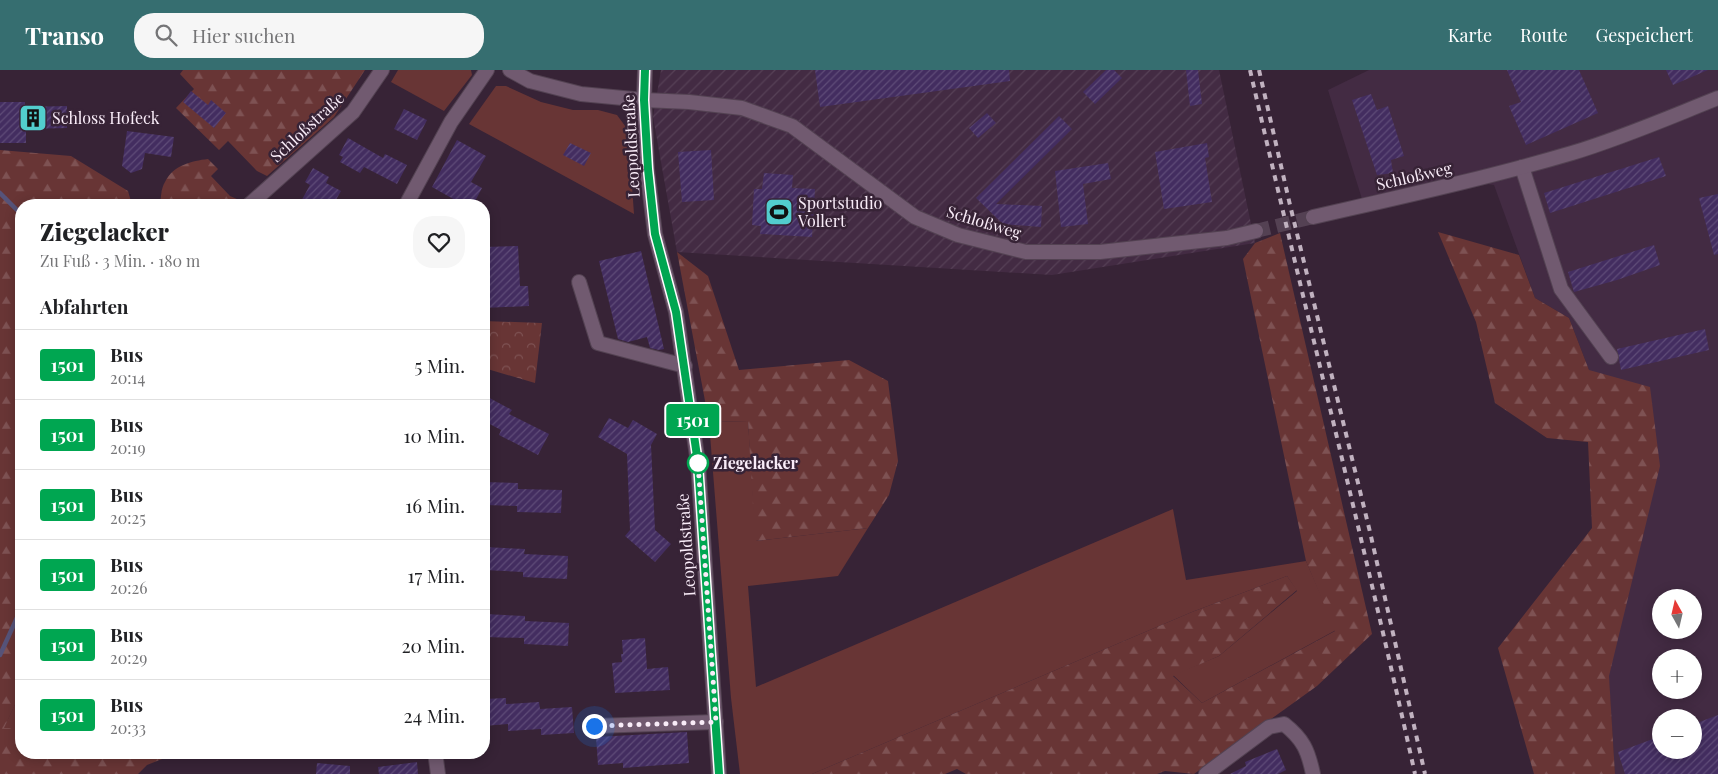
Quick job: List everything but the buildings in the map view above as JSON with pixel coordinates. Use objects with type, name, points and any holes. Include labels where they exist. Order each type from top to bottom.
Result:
[{"type":"street","name":"Schloßstraße","points":[[255,199],[353,112],[382,70]]},
{"type":"street","points":[[409,199],[451,122],[487,70]]},
{"type":"street","name":"Schloßweg","points":[[510,70],[530,81],[581,94],[742,108],[792,126],[915,217],[958,235],[1026,252],[1100,252],[1227,238],[1256,230]]},
{"type":"street","name":"Leopoldstraße","points":[[645,70],[644,100],[648,169],[655,234],[676,312],[698,463],[719,774]]},
{"type":"street","name":"Schloßweg","points":[[1313,217],[1452,186],[1573,152],[1630,133],[1718,98]]},
{"type":"street","points":[[1522,166],[1561,289],[1611,357]]},
{"type":"street","points":[[579,282],[598,343],[685,366]]},
{"type":"street","points":[[594,726],[716,722]]},
{"type":"street","points":[[1206,774],[1269,727],[1284,724],[1297,734],[1308,752],[1313,774]]},
{"type":"street","points":[[437,759],[438,774]]},
{"type":"shaded area","points":[[661,70],[1219,70],[1255,243],[1052,275],[677,252],[653,117]]},
{"type":"shaded area","points":[[1369,70],[1718,70],[1718,774],[1615,774],[1589,370],[1569,318],[1535,298],[1494,185],[1449,179],[1362,199],[1328,90]]},
{"type":"green space","points":[[183,70],[365,70],[334,117],[267,176],[257,171],[228,141],[219,150],[176,108],[194,89],[180,74]]},
{"type":"green space","points":[[398,70],[471,70],[472,75],[444,111],[391,82]]},
{"type":"green space","points":[[496,86],[506,86],[541,102],[573,110],[598,110],[617,115],[628,130],[634,214],[469,124]]},
{"type":"green space","points":[[0,150],[71,156],[128,191],[130,199],[15,199],[15,705],[4,728],[15,728],[15,759],[162,759],[147,765],[138,774],[0,774]]},
{"type":"green space","points":[[208,159],[218,169],[211,176],[230,196],[237,199],[160,199],[168,176],[178,168],[196,161]]},
{"type":"green space","points":[[1438,232],[1519,255],[1535,298],[1569,318],[1589,370],[1650,387],[1660,466],[1609,676],[1615,774],[1534,774],[1498,648],[1592,528],[1588,442],[1547,438],[1495,403],[1476,322]]},
{"type":"green space","points":[[1280,233],[1372,634],[1317,686],[1194,774],[1165,771],[1157,774],[966,774],[957,769],[945,774],[812,774],[1192,612],[1287,576],[1297,590],[1219,656],[1173,676],[1202,703],[1335,631],[1306,561],[1243,259],[1255,243]]},
{"type":"green space","points":[[677,252],[708,276],[739,370],[849,360],[888,381],[898,461],[889,495],[868,528],[755,541],[748,421],[709,422]]},
{"type":"green space","points":[[490,321],[542,323],[535,383],[490,370]]},
{"type":"green space","points":[[748,421],[756,541],[868,528],[838,576],[748,586],[756,687],[1173,509],[1186,580],[1306,561],[1336,630],[1202,703],[1173,675],[1219,656],[1297,591],[1287,576],[1192,612],[812,774],[740,774],[731,698],[709,422]]},
{"type":"green space","points":[[15,704],[15,728],[3,729]]},
{"type":"waterway","points":[[0,193],[15,208]]},
{"type":"waterway","points":[[0,655],[15,622]]},
{"type":"tunnel","points":[[1256,231],[1313,217]]},
{"type":"railway","points":[[1250,70],[1415,774]]},
{"type":"railway","points":[[1259,70],[1370,532],[1425,774]]},
{"type":"bus line","name":"1501","points":[[645,70],[644,100],[648,169],[655,234],[676,312],[698,463],[719,774]]},
{"type":"place","name":"Schloss Hofeck","points":[[33,118]]},
{"type":"place","name":"Sportstudio Vollert","points":[[779,212]]},
{"type":"place","name":"Ziegelacker","points":[[698,463]]},
{"type":"route","points":[[594,726],[716,722],[698,463]]}]
